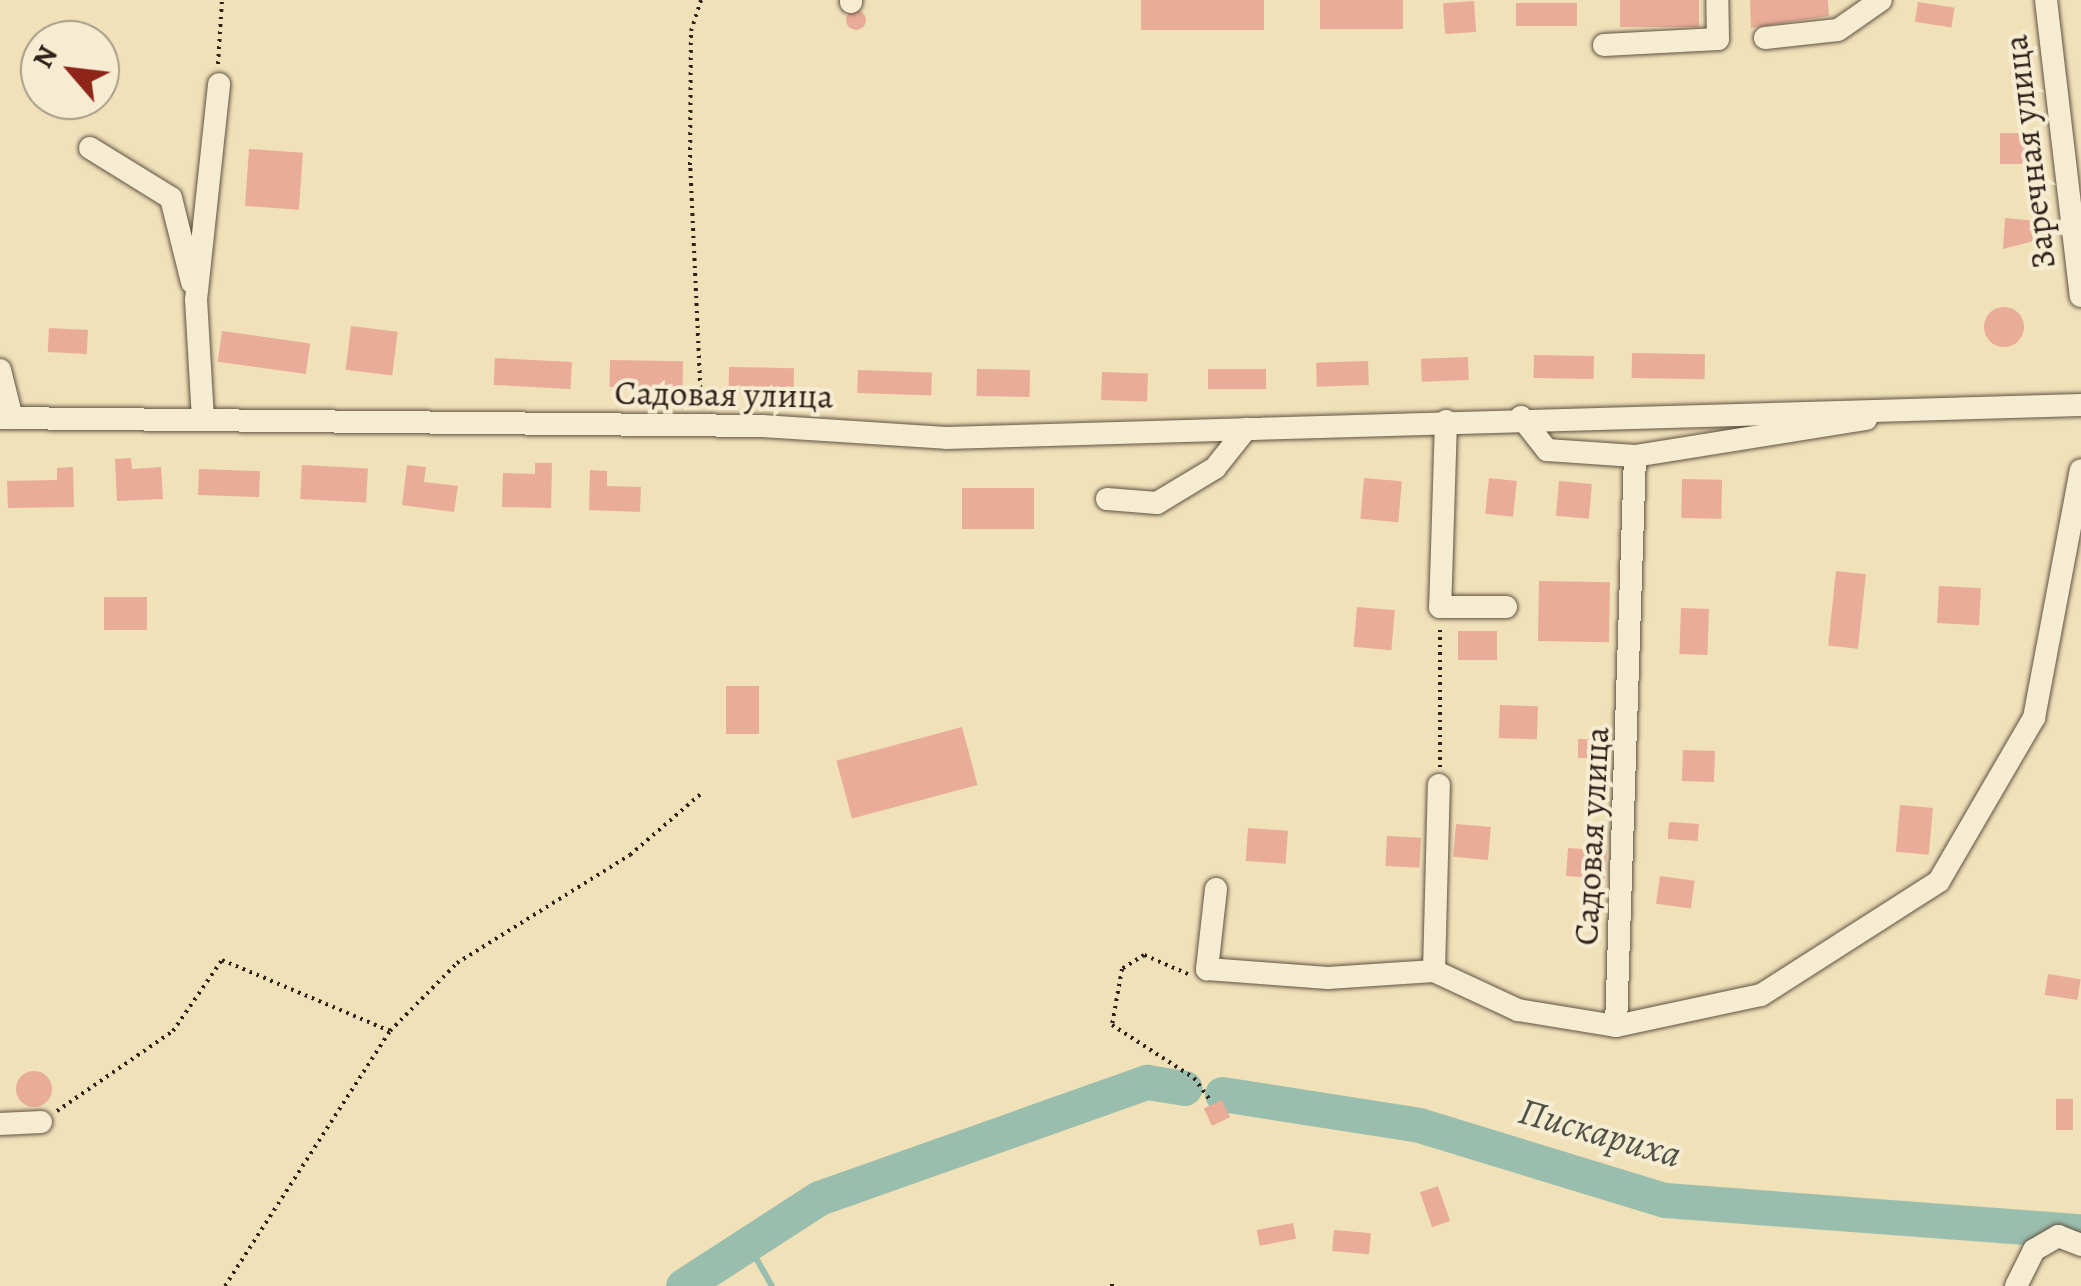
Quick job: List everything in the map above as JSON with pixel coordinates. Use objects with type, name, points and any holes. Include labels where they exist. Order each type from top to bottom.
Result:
[{"type":"street","points":[[1604,44],[1718,40],[1717,0]]},
{"type":"street","points":[[1765,38],[1838,30],[1880,0]]},
{"type":"street","name":"Заречная улица","points":[[2046,0],[2081,296]]},
{"type":"street","points":[[203,420],[196,300],[219,84]]},
{"type":"street","points":[[90,148],[171,198],[196,300]]},
{"type":"street","points":[[0,370],[6,418]]},
{"type":"street","name":"Садовая улица","points":[[6,418],[702,427],[1025,436],[1521,418],[2081,405]]},
{"type":"street","points":[[1521,418],[1547,450],[1635,456],[1853,426],[1877,412]]},
{"type":"street","points":[[1446,421],[1440,607],[1506,607]]},
{"type":"street","points":[[1107,499],[1157,503],[1215,468],[1246,429]]},
{"type":"street","points":[[1025,436],[1048,452]]},
{"type":"street","name":"Садовая улица","points":[[1616,1026],[1635,456]]},
{"type":"street","points":[[1216,889],[1207,969],[1328,978],[1434,970],[1518,1010],[1616,1026],[1761,995],[1939,881],[2034,718],[2081,470]]},
{"type":"street","points":[[1434,970],[1440,786]]},
{"type":"street","points":[[0,1124],[40,1122]]},
{"type":"street","points":[[2014,1285],[2034,1250],[2058,1236],[2081,1245]]},
{"type":"path","points":[[219,84],[222,0]]},
{"type":"path","points":[[702,0],[691,32],[690,166],[702,427]]},
{"type":"path","points":[[1440,607],[1440,786]]},
{"type":"path","points":[[225,1286],[390,1031],[457,963],[630,855],[703,792]]},
{"type":"path","points":[[1207,969],[1188,974],[1144,955],[1122,968],[1110,1003],[1112,1025],[1194,1078],[1209,1099]]},
{"type":"path","points":[[40,1122],[173,1031],[222,960],[390,1031]]},
{"type":"path","points":[[1112,1278],[1112,1286]]},
{"type":"building","points":[[1141,0],[1264,0],[1264,30],[1141,30]]},
{"type":"building","points":[[1320,0],[1403,0],[1403,29],[1320,29]]},
{"type":"building","points":[[1620,0],[1699,0],[1699,27],[1620,27]]},
{"type":"building","points":[[1750,0],[1828,0],[1829,16],[1751,28]]},
{"type":"building","points":[[1474,1],[1476,32],[1445,34],[1443,3]]},
{"type":"building","points":[[1918,2],[1955,8],[1951,28],[1915,22]]},
{"type":"building","points":[[1516,3],[1577,3],[1577,26],[1516,26]]},
{"type":"building","points":[[856,10],[866,20],[856,30],[846,20]]},
{"type":"building","points":[[2011,51],[2034,52],[2033,75],[2010,74]]},
{"type":"building","points":[[2000,133],[2033,133],[2033,164],[2000,164]]},
{"type":"building","points":[[249,149],[303,153],[299,210],[245,206]]},
{"type":"building","points":[[2005,218],[2036,221],[2034,241],[2003,249]]},
{"type":"building","points":[[2004,307],[2018,313],[2024,327],[2018,341],[2004,347],[1990,341],[1984,327],[1990,313]]},
{"type":"building","points":[[351,326],[398,332],[392,375],[346,370]]},
{"type":"building","points":[[49,328],[88,330],[87,354],[48,352]]},
{"type":"building","points":[[222,331],[310,343],[306,374],[218,362]]},
{"type":"building","points":[[1632,353],[1705,354],[1705,379],[1632,378]]},
{"type":"building","points":[[1534,355],[1594,356],[1594,379],[1534,378]]},
{"type":"building","points":[[1468,357],[1469,380],[1422,382],[1421,359]]},
{"type":"building","points":[[495,358],[572,362],[570,389],[494,385]]},
{"type":"building","points":[[610,360],[683,361],[683,388],[610,387]]},
{"type":"building","points":[[1368,361],[1369,385],[1317,387],[1316,363]]},
{"type":"building","points":[[729,367],[794,368],[794,395],[729,394]]},
{"type":"building","points":[[977,369],[1030,370],[1030,397],[977,396]]},
{"type":"building","points":[[1208,369],[1266,369],[1266,389],[1208,389]]},
{"type":"building","points":[[858,370],[932,373],[931,396],[857,393]]},
{"type":"building","points":[[1102,372],[1148,374],[1147,402],[1101,400]]},
{"type":"building","points":[[131,458],[132,469],[161,467],[163,499],[117,501],[115,459]]},
{"type":"building","points":[[535,463],[552,463],[551,508],[502,507],[503,473],[535,474]]},
{"type":"building","points":[[302,465],[368,468],[366,502],[300,499]]},
{"type":"building","points":[[407,465],[426,467],[424,482],[458,486],[454,512],[402,505]]},
{"type":"building","points":[[73,467],[74,507],[8,508],[7,481],[57,480],[57,468]]},
{"type":"building","points":[[199,469],[260,471],[259,497],[198,495]]},
{"type":"building","points":[[590,470],[607,471],[607,486],[641,487],[640,512],[589,510]]},
{"type":"building","points":[[1364,478],[1402,481],[1398,522],[1360,519]]},
{"type":"building","points":[[1489,478],[1517,481],[1513,517],[1485,514]]},
{"type":"building","points":[[1682,479],[1722,480],[1721,519],[1681,518]]},
{"type":"building","points":[[1559,481],[1592,484],[1589,519],[1556,516]]},
{"type":"building","points":[[962,488],[1034,488],[1034,529],[962,529]]},
{"type":"building","points":[[1836,571],[1866,574],[1858,649],[1828,646]]},
{"type":"building","points":[[1539,581],[1610,582],[1609,642],[1538,641]]},
{"type":"building","points":[[1939,586],[1981,588],[1979,625],[1937,623]]},
{"type":"building","points":[[104,597],[147,597],[147,630],[104,630]]},
{"type":"building","points":[[1357,607],[1395,610],[1391,650],[1354,647]]},
{"type":"building","points":[[1681,608],[1709,609],[1707,655],[1679,654]]},
{"type":"building","points":[[1458,631],[1497,631],[1497,660],[1458,660]]},
{"type":"building","points":[[726,686],[759,686],[759,734],[726,734]]},
{"type":"building","points":[[1500,705],[1538,706],[1537,739],[1499,738]]},
{"type":"building","points":[[962,727],[978,785],[852,819],[836,761]]},
{"type":"building","points":[[1578,739],[1610,739],[1610,758],[1578,758]]},
{"type":"building","points":[[1683,750],[1715,751],[1714,782],[1682,781]]},
{"type":"building","points":[[1900,805],[1933,808],[1929,855],[1896,852]]},
{"type":"building","points":[[1669,822],[1699,824],[1698,841],[1668,839]]},
{"type":"building","points":[[1456,824],[1491,827],[1488,860],[1453,857]]},
{"type":"building","points":[[1248,828],[1288,831],[1286,864],[1246,861]]},
{"type":"building","points":[[1387,836],[1421,838],[1419,868],[1385,866]]},
{"type":"building","points":[[1568,848],[1607,851],[1605,879],[1566,876]]},
{"type":"building","points":[[1660,876],[1695,881],[1691,909],[1656,904]]},
{"type":"building","points":[[2048,974],[2081,979],[2077,1000],[2045,995]]},
{"type":"building","points":[[34,1071],[47,1076],[52,1089],[47,1102],[34,1107],[21,1102],[16,1089],[21,1076]]},
{"type":"building","points":[[2056,1099],[2073,1099],[2073,1130],[2056,1130]]},
{"type":"building","points":[[1222,1100],[1230,1117],[1212,1126],[1204,1108]]},
{"type":"building","points":[[1438,1186],[1450,1221],[1432,1227],[1420,1192]]},
{"type":"building","points":[[1293,1223],[1296,1239],[1260,1246],[1257,1230]]},
{"type":"building","points":[[1334,1230],[1371,1233],[1369,1254],[1332,1251]]},
{"type":"waterway","name":"Пискариха","points":[[683,1286],[819,1198],[1147,1082],[1185,1088]]},
{"type":"waterway","name":"Пискариха","points":[[1222,1094],[1419,1125],[1665,1200],[2081,1231]]},
{"type":"waterway","points":[[748,1244],[772,1286]]}]
